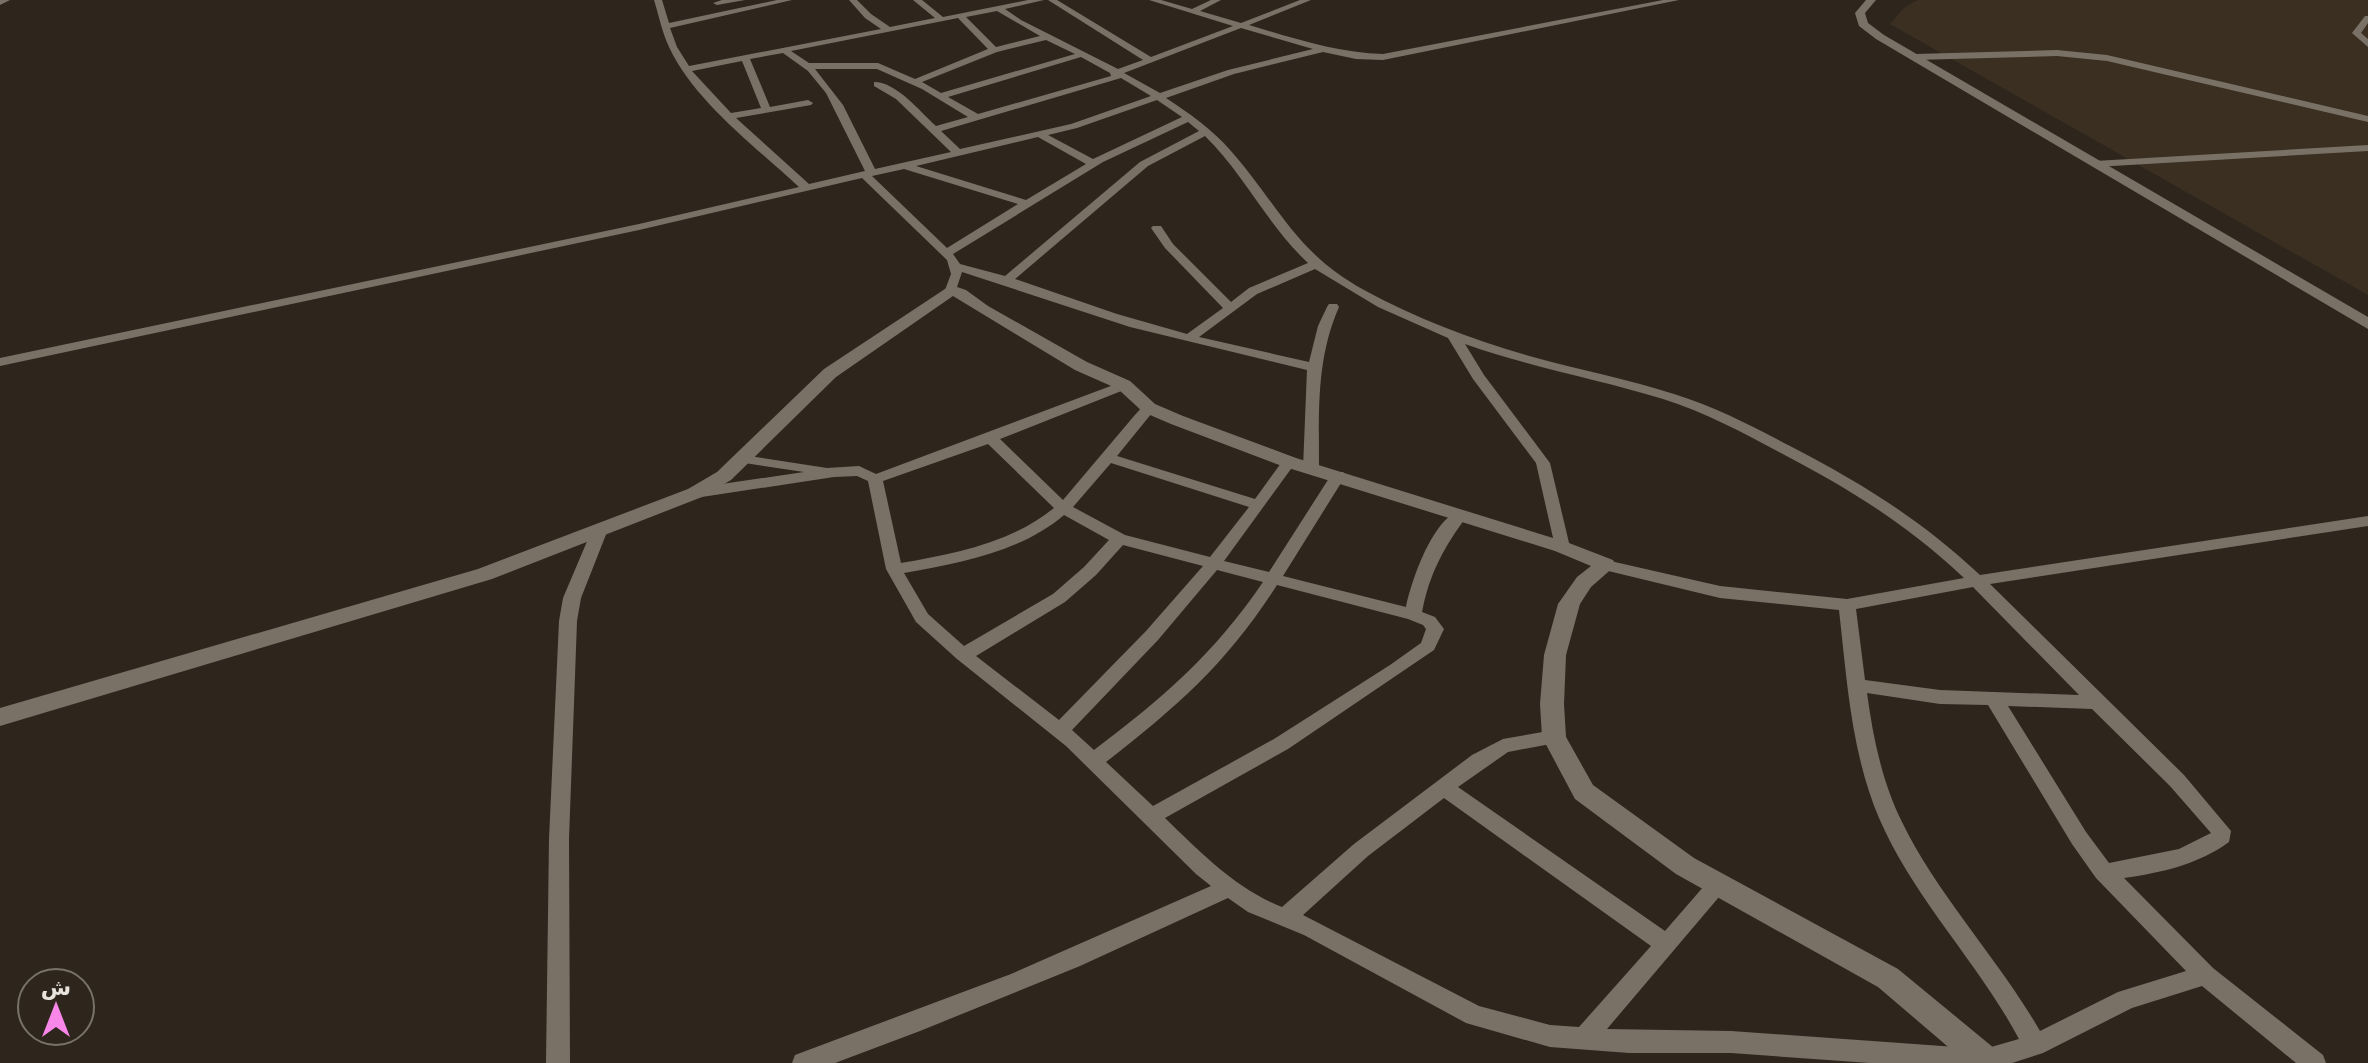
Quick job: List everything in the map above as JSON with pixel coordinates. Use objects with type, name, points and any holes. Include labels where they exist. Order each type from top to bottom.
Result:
[{"type":"street","points":[[0,3],[6,0]]},
{"type":"street","points":[[658,0],[675,53],[687,69],[806,187]]},
{"type":"street","points":[[716,2],[741,0]]},
{"type":"street","points":[[667,26],[788,0]]},
{"type":"street","points":[[853,0],[868,16],[889,30]]},
{"type":"street","points":[[917,0],[942,20]]},
{"type":"street","points":[[687,69],[1036,0]]},
{"type":"street","points":[[1052,0],[1150,60]]},
{"type":"street","points":[[1153,0],[1323,49],[1356,56],[1383,57],[1675,0]]},
{"type":"street","points":[[1192,12],[1215,0]]},
{"type":"street","points":[[934,130],[1117,75],[1307,0]]},
{"type":"street","points":[[1622,0],[1642,6]]},
{"type":"street","points":[[1871,0],[1860,13],[1863,24],[2368,324]]},
{"type":"street","points":[[716,2],[728,14]]},
{"type":"street","points":[[1000,9],[1158,97],[1188,118],[1227,152],[1274,219],[1316,264],[1386,307],[1454,337],[1528,360],[1640,387],[1716,413],[1839,478],[1909,522],[1976,581],[2181,787],[2215,823],[2222,836],[2178,857],[2143,868],[2104,872]]},
{"type":"street","points":[[960,16],[994,50]]},
{"type":"street","points":[[2368,18],[2356,33],[2368,44]]},
{"type":"street","points":[[915,82],[994,50],[1047,37]]},
{"type":"street","points":[[0,362],[639,227],[1074,126],[1231,72],[1323,49]]},
{"type":"street","points":[[786,51],[794,60],[808,66],[878,66],[915,82],[977,118]]},
{"type":"street","points":[[1915,57],[2057,53],[2107,58],[2368,119]]},
{"type":"street","points":[[940,96],[1080,55]]},
{"type":"street","points":[[746,59],[766,109]]},
{"type":"street","points":[[0,717],[485,574],[695,493],[724,476],[830,373],[951,290],[957,274],[946,253],[867,173],[838,101],[808,66]]},
{"type":"street","points":[[877,84],[899,97],[957,152]]},
{"type":"street","points":[[732,116],[808,103]]},
{"type":"street","points":[[946,253],[1094,164],[1188,118]]},
{"type":"street","points":[[1007,280],[1144,164],[1205,132]]},
{"type":"street","points":[[1039,134],[1094,164]]},
{"type":"street","points":[[2095,164],[2368,148]]},
{"type":"street","points":[[903,165],[1028,204]]},
{"type":"street","points":[[1157,228],[1169,246],[1230,308]]},
{"type":"street","points":[[1190,338],[1253,291],[1316,264]]},
{"type":"street","points":[[954,266],[1007,280],[1134,324],[1314,367]]},
{"type":"street","points":[[951,290],[961,293],[982,309],[1081,366],[1124,385],[1149,408],[1289,462],[1562,547],[1606,565],[1720,592],[1847,605],[1976,581],[2368,521]]},
{"type":"street","points":[[1311,468],[1314,367],[1324,324],[1333,307]]},
{"type":"street","points":[[1454,337],[1478,376],[1543,463],[1562,547]]},
{"type":"street","points":[[695,493],[834,472],[859,471],[875,479],[1124,385]]},
{"type":"street","points":[[894,569],[955,559],[995,546],[1050,518],[1063,508],[1149,408]]},
{"type":"street","points":[[990,438],[1063,508],[1119,539],[1413,615],[1429,621],[1435,629],[1428,646],[1281,744],[1152,816]]},
{"type":"street","points":[[1106,457],[1259,505]]},
{"type":"street","points":[[743,459],[834,472]]},
{"type":"street","points":[[1060,731],[1110,683],[1259,505],[1289,462]]},
{"type":"street","points":[[1095,760],[1173,699],[1215,657],[1273,578],[1338,475]]},
{"type":"street","points":[[875,479],[894,569],[922,618],[963,655],[1095,760],[1203,868],[1229,887],[1256,906],[1312,928],[1474,1015],[1550,1036],[1747,1043],[1986,1061],[2035,1045],[2126,999],[2205,975]]},
{"type":"street","points":[[1413,615],[1419,579],[1432,551],[1459,516]]},
{"type":"street","points":[[558,1063],[559,839],[568,621],[572,598],[599,532]]},
{"type":"street","points":[[963,655],[1059,598],[1090,571],[1119,539]]},
{"type":"street","points":[[1606,565],[1584,582],[1569,604],[1555,655],[1552,704],[1554,737],[1584,792],[1685,866],[1888,978],[1986,1061]]},
{"type":"street","points":[[1847,605],[1869,754],[1891,821],[1919,870],[2006,994],[2035,1045]]},
{"type":"street","points":[[1857,685],[1995,701],[2096,702]]},
{"type":"street","points":[[1995,701],[2104,872],[2205,975],[2314,1063]]},
{"type":"street","points":[[1285,917],[1361,850],[1503,746],[1554,737]]},
{"type":"street","points":[[1443,787],[1666,944]]},
{"type":"street","points":[[1584,1039],[1719,884]]},
{"type":"street","points":[[804,1063],[881,1036],[1178,912],[1229,887]]},
{"type":"shaded area","points":[[1918,0],[2368,0],[2368,295],[1890,24],[1905,7]]}]
